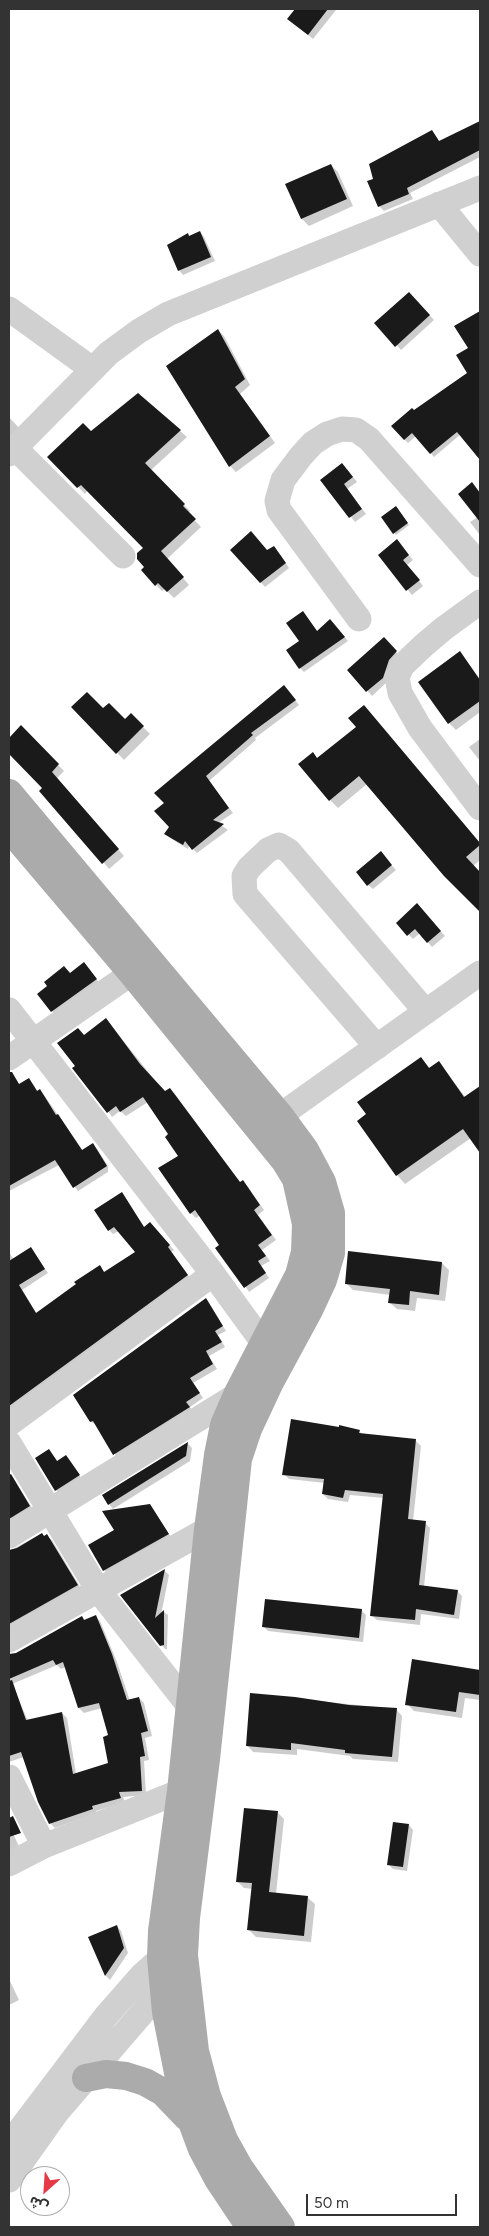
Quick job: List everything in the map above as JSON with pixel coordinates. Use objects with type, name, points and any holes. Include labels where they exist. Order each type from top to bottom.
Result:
[{"type":"main road","points":[[9,793],[270,1123],[285,1161],[296,1180],[306,1224],[306,1252],[299,1275],[237,1395],[224,1425],[213,1483],[189,1706],[195,1758],[181,1791],[162,1931],[176,1958],[195,2051],[207,2096],[224,2140],[239,2167],[281,2227]]},
{"type":"main road","points":[[9,828],[132,973],[270,1123],[305,1150],[322,1182],[331,1213],[331,1253],[309,1310],[270,1382],[248,1428],[238,1460],[195,1758],[186,1918],[176,1958],[163,1988],[176,2073],[191,2122],[218,2179],[250,2227]]},
{"type":"main road","points":[[86,2078],[106,2074],[126,2076],[145,2082],[163,2092],[191,2122]]},
{"type":"street","points":[[123,556],[12,451],[92,369],[132,337],[168,314],[480,188]]},
{"type":"street","points":[[439,204],[480,254]]},
{"type":"street","points":[[9,309],[92,369]]},
{"type":"street","points":[[359,619],[279,510],[278,495],[283,480],[301,456],[314,443],[327,434],[342,429],[356,430],[369,439],[480,565]]},
{"type":"street","points":[[480,602],[423,646],[402,666],[397,677],[400,693],[420,728],[480,808]]},
{"type":"street","points":[[377,1047],[243,889],[244,876],[268,850],[279,845],[289,851],[426,1012]]},
{"type":"street","points":[[9,1058],[132,973]]},
{"type":"street","points":[[270,1123],[480,973]]},
{"type":"street","points":[[9,1010],[35,1041],[213,1274],[264,1344]]},
{"type":"street","points":[[9,1424],[213,1274]]},
{"type":"street","points":[[9,1536],[237,1395]]},
{"type":"street","points":[[9,1444],[51,1510],[98,1590],[189,1706]]},
{"type":"street","points":[[9,1640],[208,1529]]},
{"type":"street","points":[[9,1777],[44,1846]]},
{"type":"street","points":[[9,1864],[44,1846],[181,1791]]},
{"type":"street","points":[[9,2144],[106,2016],[176,1958]]},
{"type":"street","points":[[9,2180],[56,2112],[163,1988]]},
{"type":"building","points":[[295,9],[328,9],[308,35],[287,19]]},
{"type":"building","points":[[480,121],[480,150],[407,188],[409,194],[378,207],[367,181],[373,179],[369,164],[432,130],[439,141]]},
{"type":"building","points":[[331,164],[347,199],[301,219],[285,184]]},
{"type":"building","points":[[200,231],[211,257],[178,271],[167,245],[188,233],[189,236]]},
{"type":"building","points":[[409,292],[430,315],[395,347],[374,323]]},
{"type":"building","points":[[480,311],[480,460],[457,432],[430,454],[412,433],[404,440],[391,426],[412,408],[414,410],[467,373],[456,355],[468,348],[454,326]]},
{"type":"building","points":[[218,329],[245,379],[235,387],[270,436],[229,467],[166,366]]},
{"type":"building","points":[[138,393],[181,430],[145,463],[185,504],[183,506],[196,519],[161,551],[184,577],[167,592],[158,583],[155,586],[141,570],[144,567],[137,559],[137,553],[143,548],[81,485],[77,488],[47,457],[83,423],[91,431]]},
{"type":"building","points":[[342,463],[353,477],[344,484],[362,509],[349,518],[320,480]]},
{"type":"building","points":[[472,482],[480,493],[480,522],[458,494]]},
{"type":"building","points":[[396,506],[408,523],[393,534],[381,517]]},
{"type":"building","points":[[251,531],[267,550],[274,546],[286,563],[260,583],[230,550]]},
{"type":"building","points":[[397,539],[409,555],[403,560],[420,580],[406,591],[378,555]]},
{"type":"building","points":[[303,611],[317,631],[330,619],[345,637],[299,669],[286,650],[299,641],[286,623]]},
{"type":"building","points":[[384,637],[397,651],[389,660],[383,678],[366,692],[347,670]]},
{"type":"building","points":[[460,651],[480,680],[480,701],[448,724],[418,682]]},
{"type":"building","points":[[284,685],[296,700],[251,733],[253,735],[206,776],[229,808],[213,820],[224,824],[192,850],[185,841],[183,845],[164,834],[169,827],[154,811],[164,803],[154,793]]},
{"type":"building","points":[[87,692],[103,708],[109,703],[125,719],[131,713],[144,726],[116,754],[71,707]]},
{"type":"building","points":[[364,705],[480,843],[466,857],[480,872],[480,912],[444,876],[359,776],[329,801],[298,764],[313,752],[317,758],[356,727],[348,718]]},
{"type":"building","points":[[21,725],[59,764],[52,772],[119,849],[102,864],[39,791],[42,788],[9,754],[9,738]]},
{"type":"building","points":[[381,851],[392,865],[367,886],[356,872]]},
{"type":"building","points":[[417,903],[441,931],[427,943],[415,929],[407,936],[396,923]]},
{"type":"building","points":[[84,962],[97,979],[51,1012],[37,994],[47,986],[44,982],[64,966],[70,973]]},
{"type":"building","points":[[106,1018],[140,1064],[165,1091],[170,1088],[240,1182],[243,1180],[260,1205],[254,1210],[272,1235],[258,1245],[266,1256],[258,1261],[266,1273],[244,1288],[215,1248],[219,1245],[195,1210],[190,1214],[158,1168],[178,1156],[165,1137],[168,1134],[143,1097],[120,1112],[116,1106],[107,1113],[72,1068],[75,1066],[57,1043],[78,1028],[84,1035]]},
{"type":"building","points":[[421,1057],[429,1068],[439,1061],[464,1097],[480,1086],[480,1153],[463,1129],[396,1176],[357,1121],[366,1114],[357,1102]]},
{"type":"building","points":[[9,1072],[12,1072],[19,1084],[29,1078],[37,1091],[40,1089],[56,1115],[58,1114],[82,1150],[93,1143],[107,1166],[73,1188],[55,1160],[9,1186]]},
{"type":"building","points":[[122,1192],[144,1227],[150,1222],[170,1245],[168,1247],[188,1275],[9,1406],[9,1261],[31,1247],[45,1269],[19,1285],[36,1313],[76,1284],[74,1282],[100,1265],[104,1272],[135,1252],[114,1227],[108,1231],[94,1210]]},
{"type":"building","points":[[348,1251],[442,1262],[439,1295],[410,1291],[409,1305],[388,1303],[390,1289],[345,1284]]},
{"type":"building","points":[[206,1298],[223,1326],[215,1331],[222,1342],[206,1351],[213,1364],[190,1378],[200,1393],[186,1402],[190,1407],[113,1455],[93,1421],[90,1422],[73,1395]]},
{"type":"building","points":[[291,1419],[339,1427],[339,1425],[360,1430],[359,1433],[416,1439],[408,1519],[426,1521],[419,1585],[458,1590],[454,1615],[416,1609],[415,1620],[370,1616],[383,1494],[345,1490],[343,1498],[322,1494],[324,1479],[282,1475]]},
{"type":"building","points":[[188,1442],[186,1456],[108,1505],[102,1495]]},
{"type":"building","points":[[49,1449],[57,1461],[66,1455],[80,1475],[55,1491],[35,1458]]},
{"type":"building","points":[[11,1474],[30,1506],[9,1519],[9,1475]]},
{"type":"building","points":[[150,1504],[169,1534],[103,1571],[88,1545],[114,1530],[102,1511]]},
{"type":"building","points":[[42,1533],[44,1536],[47,1534],[78,1585],[9,1624],[9,1550],[17,1548]]},
{"type":"building","points":[[165,1569],[155,1618],[164,1610],[164,1645],[160,1646],[120,1595]]},
{"type":"building","points":[[265,1599],[362,1609],[359,1638],[262,1627]]},
{"type":"building","points":[[96,1615],[112,1654],[127,1700],[139,1697],[148,1731],[141,1733],[145,1756],[140,1757],[142,1791],[119,1792],[121,1798],[92,1806],[93,1809],[49,1824],[38,1802],[21,1752],[9,1756],[9,1681],[12,1680],[26,1720],[62,1712],[73,1774],[108,1763],[103,1737],[108,1735],[99,1703],[78,1708],[63,1662],[56,1665],[53,1660],[9,1679],[9,1654],[16,1653],[82,1616],[84,1620]]},
{"type":"building","points":[[412,1659],[480,1670],[480,1695],[459,1692],[456,1712],[405,1705]]},
{"type":"building","points":[[250,1693],[349,1705],[397,1708],[392,1757],[345,1753],[345,1750],[291,1743],[291,1750],[246,1746]]},
{"type":"building","points":[[244,1808],[278,1811],[269,1892],[308,1896],[304,1936],[247,1930],[252,1883],[236,1882]]},
{"type":"building","points":[[13,1816],[21,1833],[9,1837],[9,1818]]},
{"type":"building","points":[[393,1822],[409,1824],[403,1867],[387,1865]]},
{"type":"building","points":[[117,1925],[124,1948],[105,1976],[88,1937]]}]
